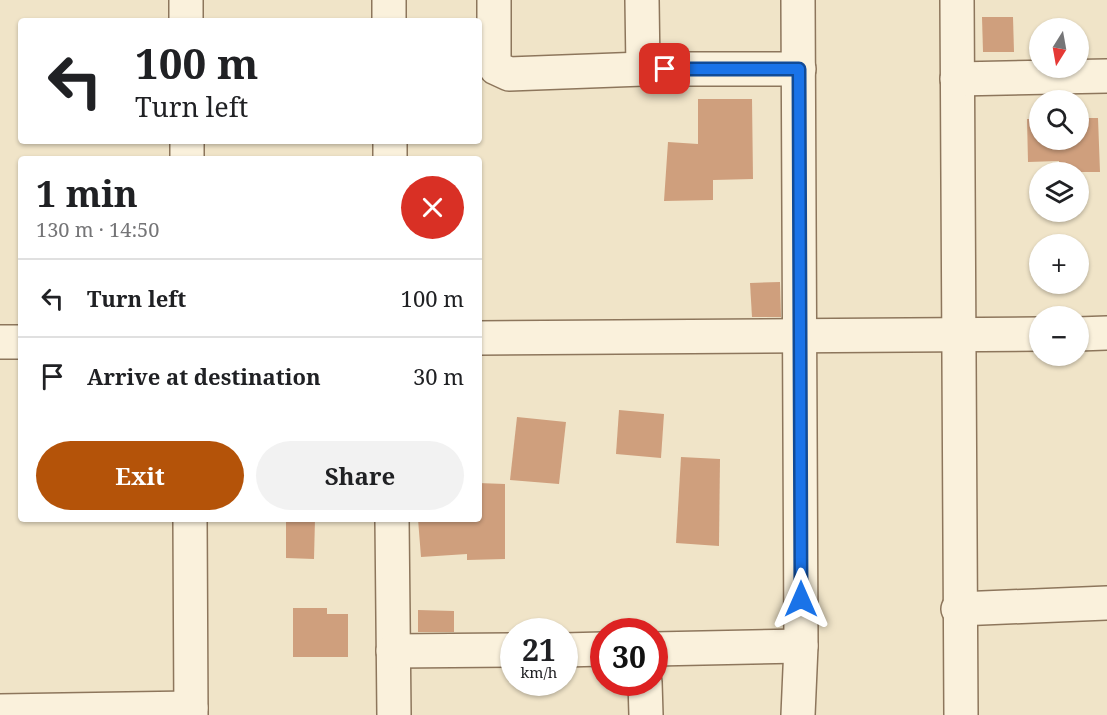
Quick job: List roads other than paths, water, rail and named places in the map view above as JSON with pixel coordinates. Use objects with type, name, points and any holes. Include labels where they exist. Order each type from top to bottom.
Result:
[{"type":"street","points":[[186,0],[186,18]]},
{"type":"street","points":[[388,0],[389,18]]},
{"type":"street","points":[[494,0],[494,63],[501,71],[509,74],[643,69],[799,69]]},
{"type":"street","points":[[642,0],[643,69]]},
{"type":"street","points":[[798,0],[801,646],[798,715]]},
{"type":"street","points":[[957,0],[958,609],[961,715]]},
{"type":"street","points":[[957,80],[1107,76]]},
{"type":"street","points":[[1089,334],[1107,333]]},
{"type":"street","points":[[482,338],[1029,334]]},
{"type":"street","points":[[0,342],[18,342]]},
{"type":"street","points":[[0,711],[191,711],[190,522]]},
{"type":"street","points":[[392,522],[394,715]]},
{"type":"street","points":[[958,609],[1107,603]]},
{"type":"street","points":[[668,649],[801,646]]},
{"type":"street","points":[[393,651],[500,650]]},
{"type":"street","points":[[645,696],[646,715]]}]
